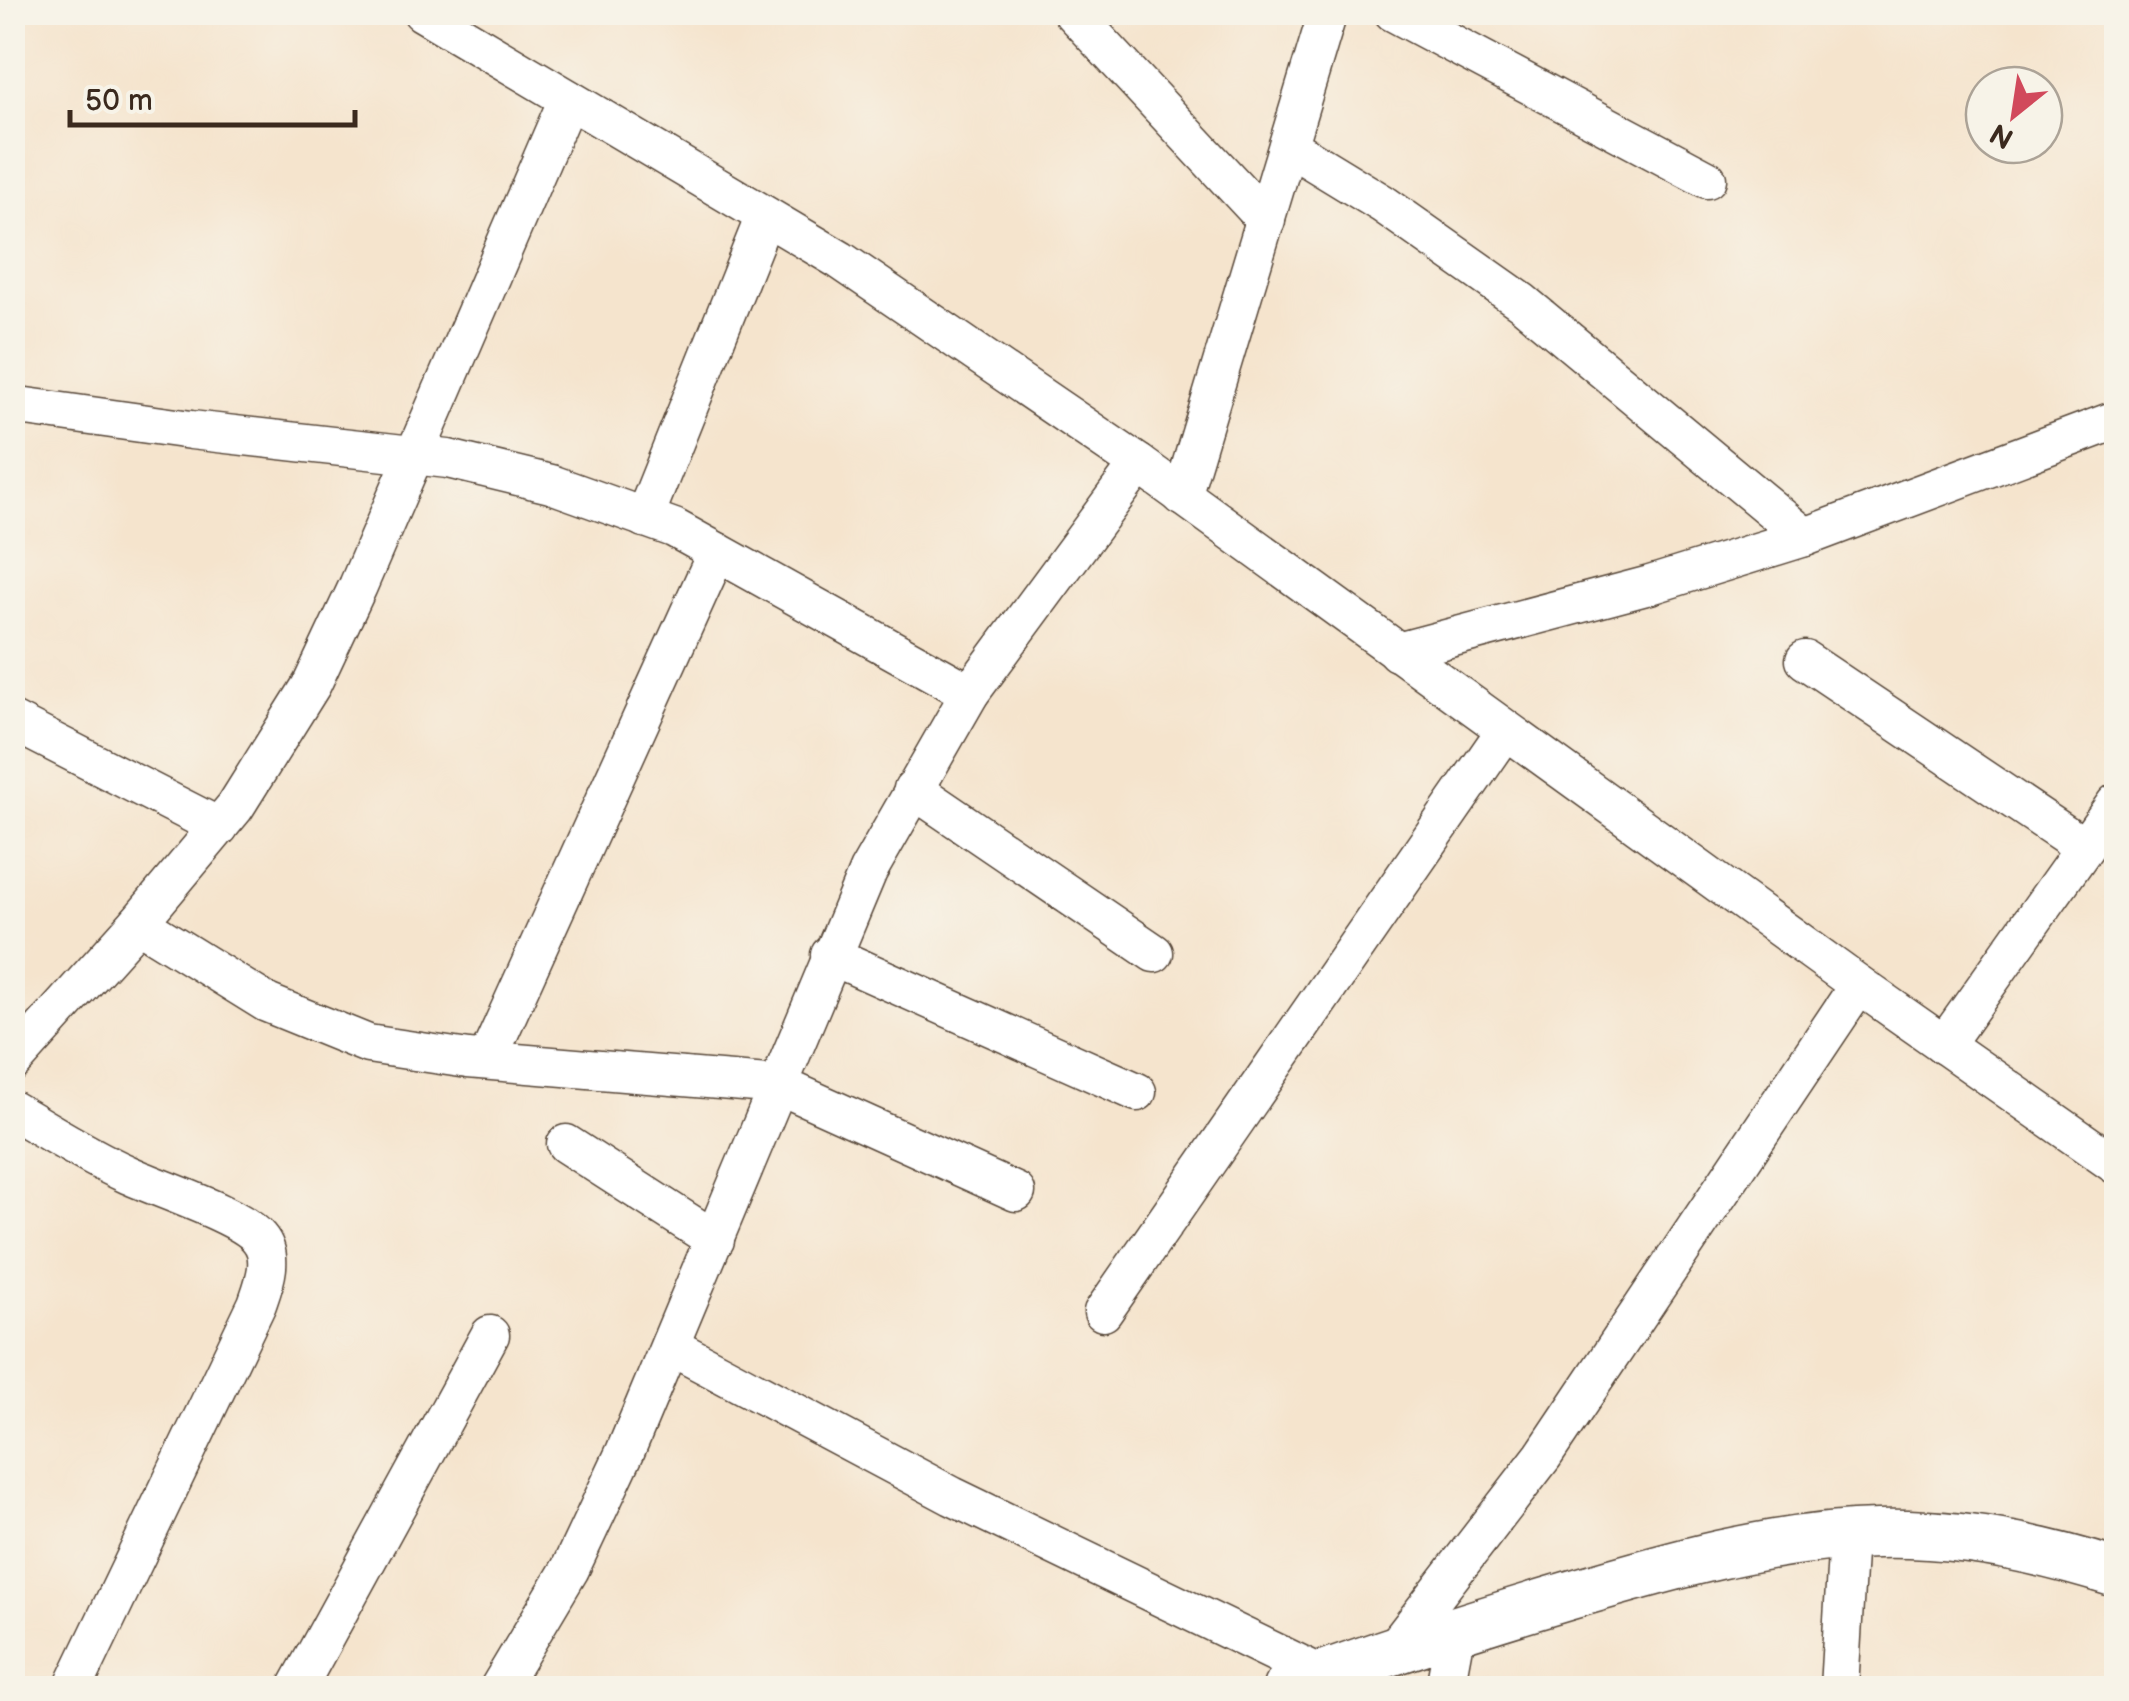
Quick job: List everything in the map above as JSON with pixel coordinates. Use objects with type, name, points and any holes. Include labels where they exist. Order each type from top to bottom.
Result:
[{"type":"street","points":[[422,12],[840,260],[1138,464],[1859,986],[2116,1165]]},
{"type":"street","points":[[1072,12],[1266,220]]},
{"type":"street","points":[[1182,496],[1328,12]]},
{"type":"street","points":[[1394,12],[1707,178]]},
{"type":"street","points":[[12,1062],[138,924],[219,827],[273,750],[312,684],[568,98]]},
{"type":"street","points":[[1288,146],[1383,204],[1522,302],[1805,538]]},
{"type":"street","points":[[644,518],[765,216]]},
{"type":"street","points":[[12,405],[448,459],[551,484],[674,528],[970,694]]},
{"type":"street","points":[[1397,652],[1650,585],[1805,538],[2116,420]]},
{"type":"street","points":[[514,1684],[670,1346],[868,871],[970,694],[1138,464]]},
{"type":"street","points":[[487,1060],[716,552]]},
{"type":"street","points":[[1805,660],[2084,847]]},
{"type":"street","points":[[12,720],[219,827]]},
{"type":"street","points":[[1102,1312],[1506,730]]},
{"type":"street","points":[[913,789],[1154,953]]},
{"type":"street","points":[[1944,1045],[2116,803]]},
{"type":"street","points":[[138,924],[267,1003],[368,1044],[418,1054],[779,1085],[1016,1192]]},
{"type":"street","points":[[830,955],[1137,1092]]},
{"type":"street","points":[[1395,1648],[1544,1456],[1859,986]]},
{"type":"street","points":[[12,1110],[125,1174],[232,1220],[259,1237],[266,1254],[268,1276],[257,1304],[73,1688]]},
{"type":"street","points":[[566,1144],[715,1240]]},
{"type":"street","points":[[297,1688],[490,1336]]},
{"type":"street","points":[[670,1346],[1305,1682],[1395,1648],[1684,1562],[1789,1541],[1879,1534],[1967,1540],[2066,1557],[2116,1573]]},
{"type":"street","points":[[1840,1688],[1848,1536]]},
{"type":"street","points":[[1445,1688],[1456,1630]]}]
